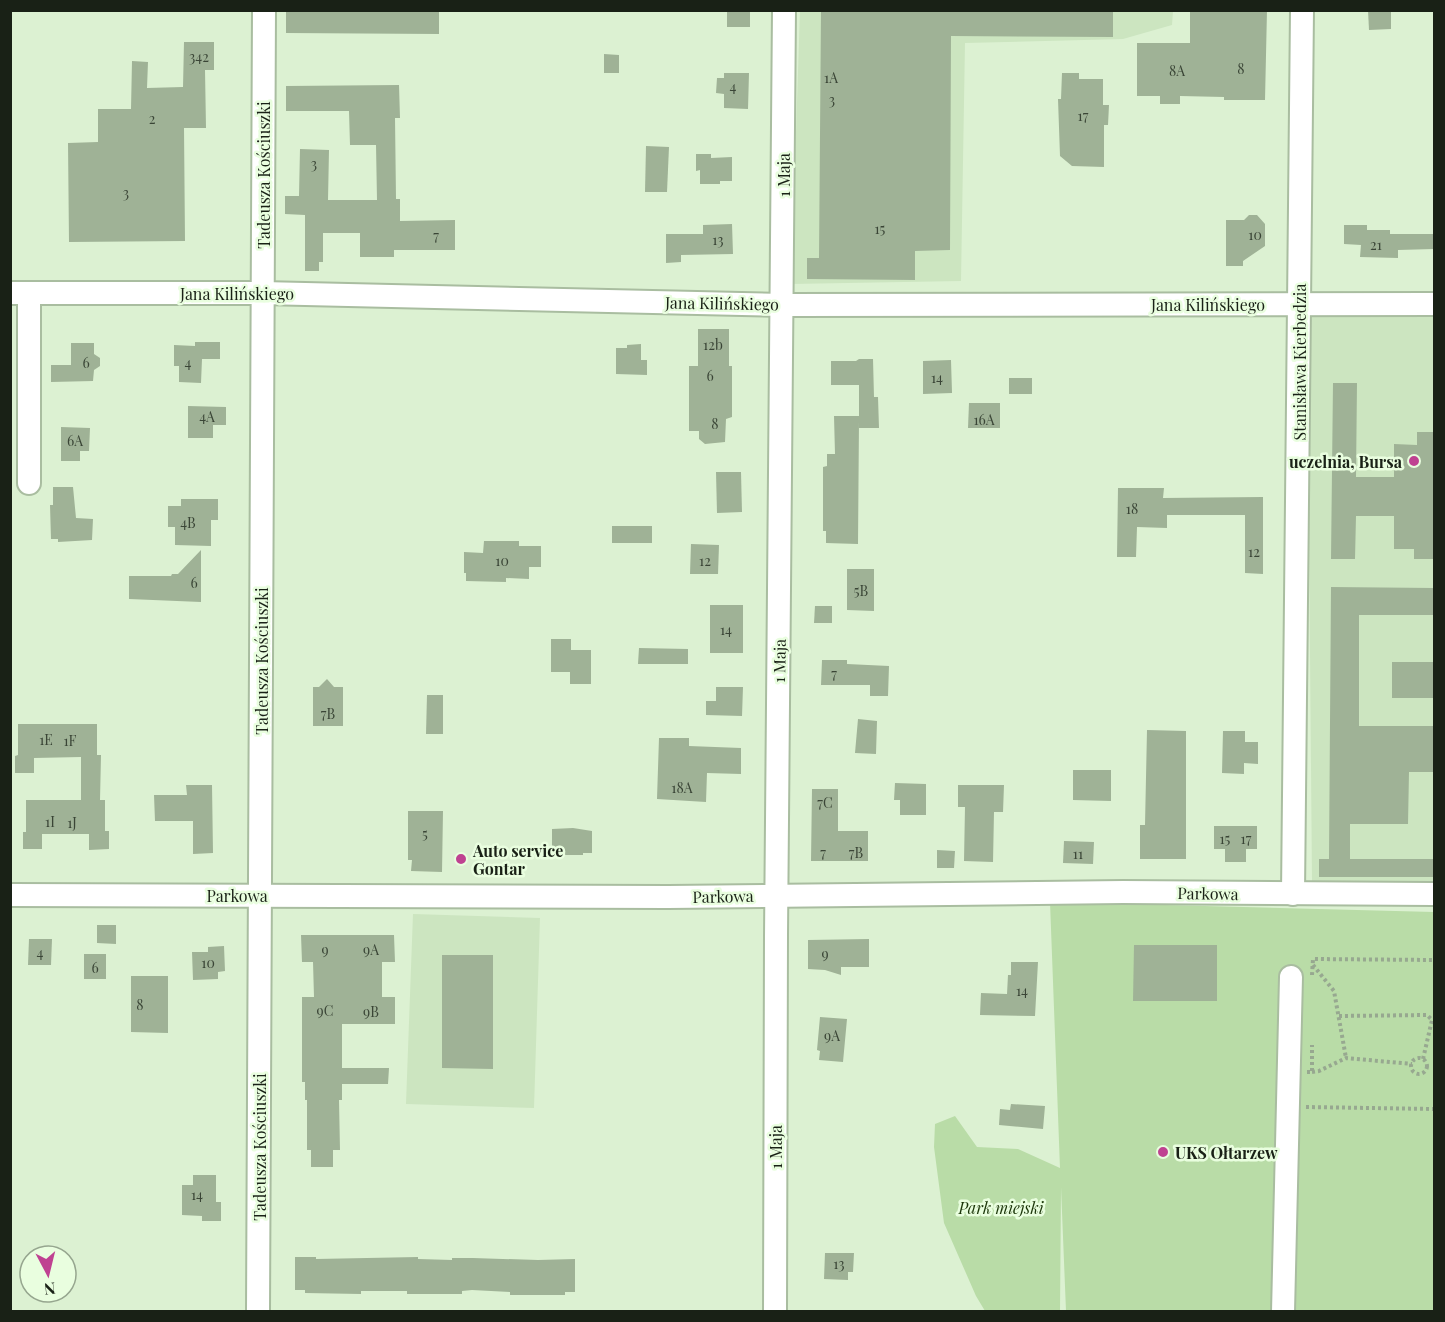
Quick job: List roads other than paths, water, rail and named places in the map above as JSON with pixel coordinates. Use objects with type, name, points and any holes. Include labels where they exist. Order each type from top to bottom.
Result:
[{"type":"street","name":"Tadeusza Kościuszki","points":[[258,1311],[264,10]]},
{"type":"street","name":"1 Maja","points":[[775,1311],[784,10]]},
{"type":"street","name":"Stanisława Kierbedzia","points":[[1293,894],[1302,10]]},
{"type":"street","name":"Jana Kilińskiego","points":[[20,293],[262,293],[783,304],[1434,304]]},
{"type":"street","points":[[20,293],[29,483]]},
{"type":"street","name":"Parkowa","points":[[10,895],[668,897],[1111,892],[1434,894]]},
{"type":"street","points":[[1283,1311],[1288,1071],[1302,977]]},
{"type":"place","name":"uczelnia, Bursa","points":[[1414,461]]},
{"type":"place","name":"Auto service Gontar","points":[[461,859]]},
{"type":"place","name":"UKS Ołtarzew","points":[[1163,1152]]},
{"type":"park label","name":"Park miejski","points":[[1001,1207]]}]
